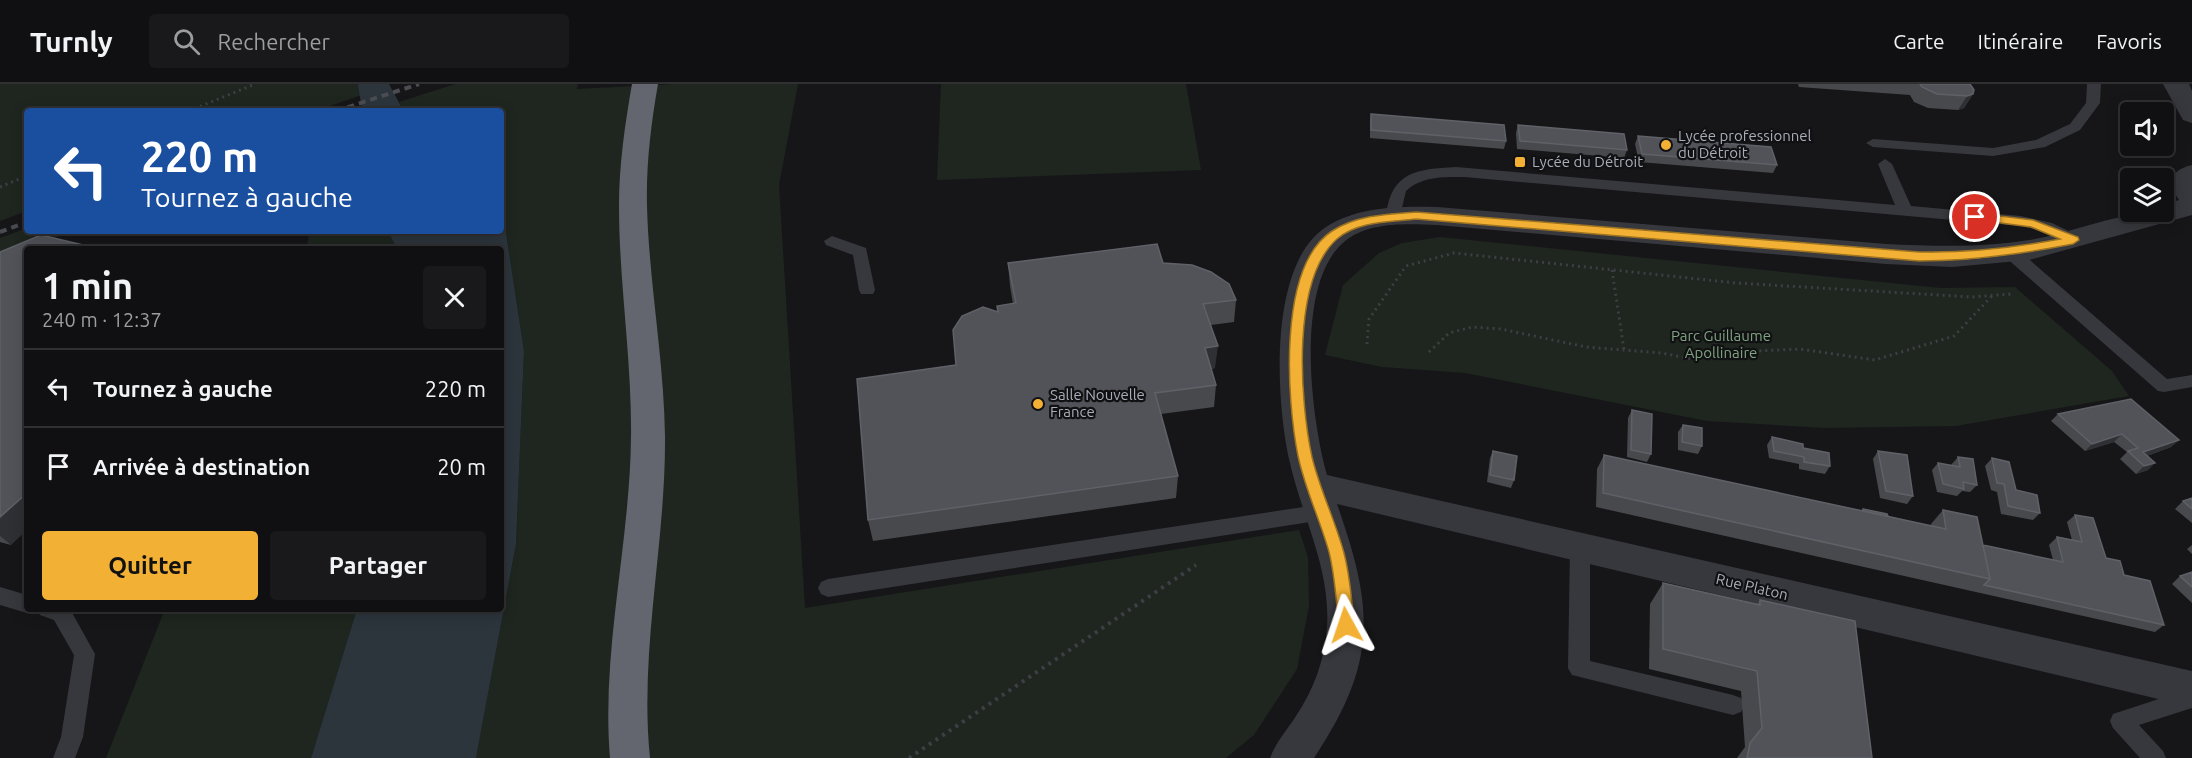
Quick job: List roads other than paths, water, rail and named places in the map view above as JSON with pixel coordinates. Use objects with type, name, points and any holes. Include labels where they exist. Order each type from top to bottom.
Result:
[{"type":"highway","points":[[630,758],[628,721],[631,640],[643,539],[647,447],[645,360],[633,206],[635,156],[645,84]]},
{"type":"street","points":[[2176,84],[2192,115]]},
{"type":"street","points":[[2192,173],[2184,183],[2186,191],[2192,198]]},
{"type":"street","points":[[1290,758],[1324,705],[1335,679],[1343,651],[1346,625],[1341,574],[1305,458],[1296,394],[1296,342],[1305,281],[1318,253],[1334,235],[1360,223],[1394,216],[1466,218],[1908,256],[1952,257],[2010,252],[2073,240],[2192,206]]},
{"type":"street","name":"Rue Platon","points":[[1318,498],[1581,547],[2192,689]]},
{"type":"lane","points":[[1873,142],[1993,152],[2040,144],[2075,127],[2093,103],[2094,84]]},
{"type":"lane","points":[[1885,164],[1905,210]]},
{"type":"lane","points":[[1394,216],[1396,196],[1405,185],[1433,174],[1464,172],[2021,221],[2046,227],[2073,240]]},
{"type":"lane","points":[[832,241],[860,252],[867,290]]},
{"type":"lane","points":[[2010,252],[2164,386],[2192,381]]},
{"type":"lane","points":[[828,588],[1318,498]]},
{"type":"lane","points":[[1581,547],[1579,668],[1733,705]]},
{"type":"lane","points":[[0,596],[24,602]]},
{"type":"lane","points":[[58,612],[61,613],[85,654],[72,737],[64,758]]},
{"type":"lane","points":[[2155,758],[2121,721],[2192,698]]},
{"type":"railway","points":[[345,108],[419,84]]},
{"type":"railway","points":[[0,232],[24,223]]},
{"type":"place","name":"Lycée professionnel du Détroit","points":[[1666,145]]},
{"type":"place","name":"Lycée du Détroit","points":[[1520,162]]},
{"type":"place","name":"Salle Nouvelle France","points":[[1038,404]]},
{"type":"park label","name":"Parc Guillaume Apollinaire","points":[[1721,344]]}]
